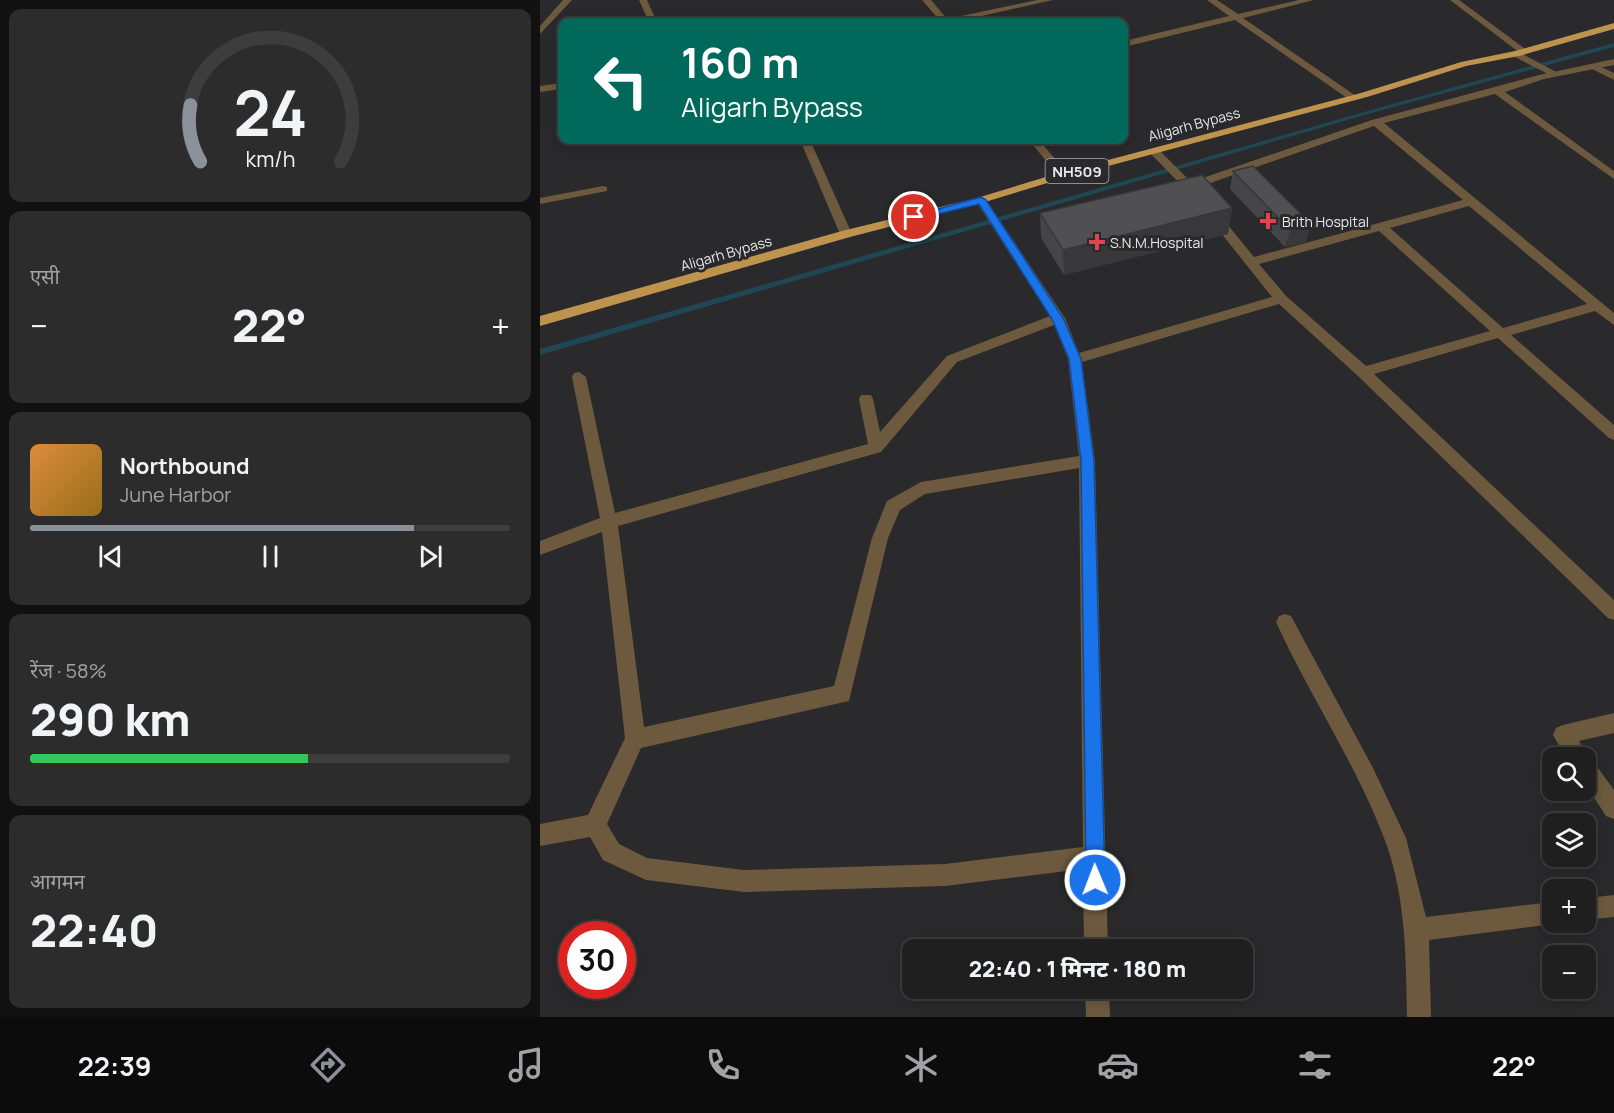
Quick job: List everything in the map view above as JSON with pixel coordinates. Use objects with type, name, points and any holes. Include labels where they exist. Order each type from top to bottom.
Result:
[{"type":"highway","name":"Aligarh Bypass","points":[[540,321],[846,234],[981,200],[1063,175],[1464,64],[1519,52],[1614,26]]},
{"type":"street","points":[[540,31],[568,0]]},
{"type":"street","points":[[643,0],[651,18]]},
{"type":"street","points":[[926,0],[942,18]]},
{"type":"street","points":[[964,18],[1049,0]]},
{"type":"street","points":[[1211,0],[1351,96]]},
{"type":"street","points":[[1128,43],[1310,0]]},
{"type":"street","points":[[1454,0],[1519,52],[1555,74]]},
{"type":"street","points":[[1187,184],[1376,122],[1497,92],[1555,74],[1614,62]]},
{"type":"street","points":[[1595,67],[1614,77]]},
{"type":"street","points":[[540,89],[558,87]]},
{"type":"street","points":[[1497,92],[1614,176]]},
{"type":"street","points":[[1376,122],[1614,320]]},
{"type":"street","points":[[807,144],[846,234]]},
{"type":"street","points":[[1037,144],[1063,175]]},
{"type":"street","points":[[1154,151],[1187,184],[1281,298],[1364,372],[1614,612]]},
{"type":"street","points":[[540,201],[603,189]]},
{"type":"street","points":[[981,200],[1058,318],[1075,359],[1088,461],[1096,939]]},
{"type":"street","points":[[1251,262],[1383,228],[1473,201]]},
{"type":"street","points":[[1383,228],[1614,434]]},
{"type":"street","points":[[1075,359],[1281,298]]},
{"type":"street","points":[[1364,372],[1596,306]]},
{"type":"street","points":[[540,548],[609,522],[876,448],[952,359],[1058,318]]},
{"type":"street","points":[[579,377],[609,522],[635,739],[595,825]]},
{"type":"street","points":[[866,399],[876,448]]},
{"type":"street","points":[[635,739],[842,693],[879,538],[893,506],[921,488],[1088,461]]},
{"type":"street","points":[[1285,622],[1366,775],[1398,846],[1418,930],[1419,1017]]},
{"type":"street","points":[[1571,747],[1563,735],[1614,723]]},
{"type":"street","points":[[1596,782],[1614,808]]},
{"type":"street","points":[[595,825],[611,852],[646,869],[744,881],[945,875],[1095,856]]},
{"type":"street","points":[[540,835],[595,825]]},
{"type":"street","points":[[1596,908],[1614,906]]},
{"type":"street","points":[[1418,930],[1542,914]]},
{"type":"street","points":[[1097,999],[1098,1017]]},
{"type":"building","points":[[1253,166],[1311,224],[1290,230],[1233,171]]},
{"type":"building","points":[[1202,175],[1232,208],[1063,250],[1040,213]]},
{"type":"waterway","points":[[540,352],[1373,111],[1614,45]]},
{"type":"place","name":"Brith Hospital","points":[[1268,221]]},
{"type":"place","name":"S.N.M.Hospital","points":[[1097,242]]},
{"type":"route","points":[[914,217],[981,200],[1058,318],[1075,359],[1088,461],[1095,880]]}]
